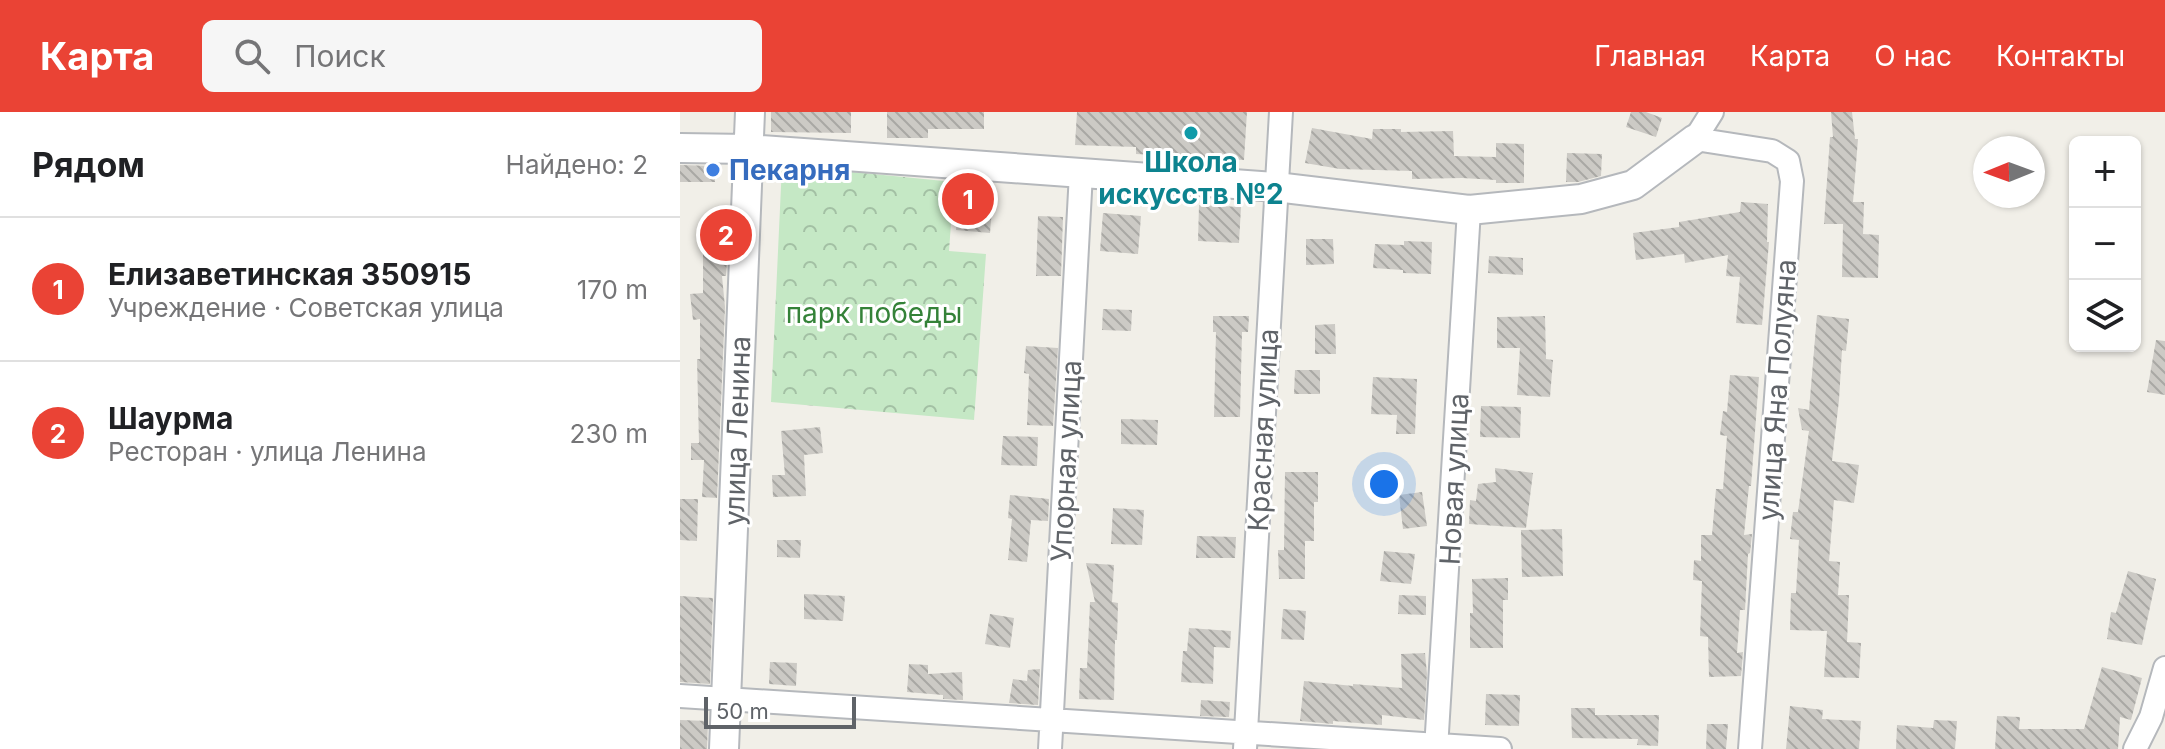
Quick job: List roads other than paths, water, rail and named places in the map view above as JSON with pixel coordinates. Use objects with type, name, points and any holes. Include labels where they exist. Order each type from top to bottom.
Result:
[{"type":"street","name":"улица Ленина","points":[[724,749],[750,112]]},
{"type":"street","name":"Красная улица","points":[[1246,741],[1281,112]]},
{"type":"street","points":[[680,148],[749,149],[1276,187],[1469,210],[1581,199],[1633,185],[1695,139],[1712,112]]},
{"type":"street","name":"улица Яна Полуяна","points":[[1695,139],[1772,151],[1788,161],[1792,181],[1750,749]]},
{"type":"street","name":"Упорная улица","points":[[1050,749],[1081,173]]},
{"type":"street","name":"Новая улица","points":[[1436,747],[1469,210]]},
{"type":"street","points":[[2135,749],[2158,719],[2165,668]]},
{"type":"street","points":[[680,696],[1053,719],[1246,741],[1500,749]]},
{"type":"place","name":"Школа искусств №2","points":[[1191,133]]},
{"type":"place","name":"Пекарня","points":[[713,170]]},
{"type":"place","name":"Елизаветинская 350915","points":[[968,199]]},
{"type":"place","name":"Шаурма","points":[[726,235]]},
{"type":"park label","name":"парк победы","points":[[874,313]]}]
